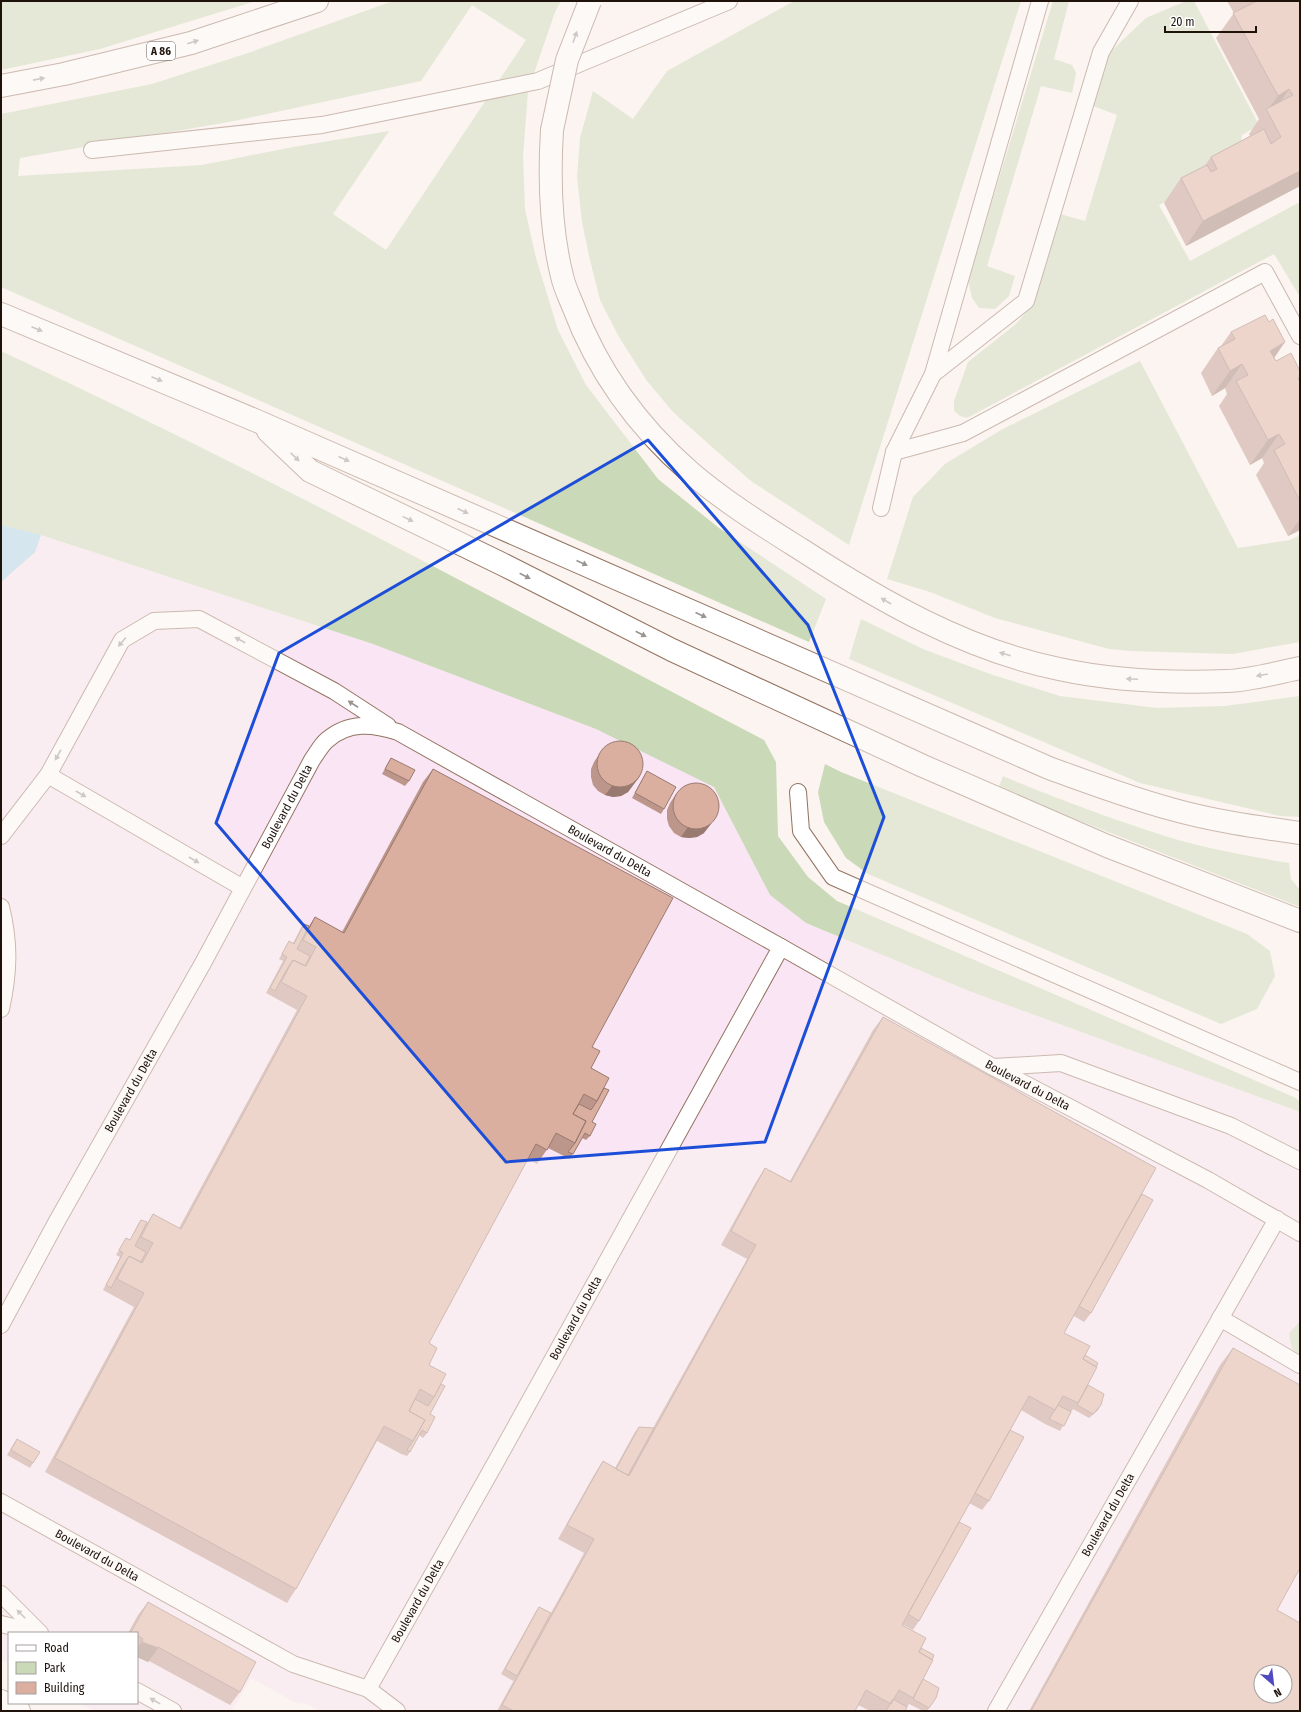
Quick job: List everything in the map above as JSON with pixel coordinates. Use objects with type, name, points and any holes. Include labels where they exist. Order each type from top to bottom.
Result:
[{"type":"main road","name":"A 86","points":[[1,86],[64,74],[191,43],[317,1]]},
{"type":"main road","points":[[590,1],[577,30],[567,60],[552,130],[550,157],[552,221],[562,278],[584,335],[612,386],[650,434],[690,472],[736,508],[838,574],[900,609],[962,638],[999,652],[1051,667],[1116,678],[1176,681],[1230,681],[1300,668]]},
{"type":"main road","points":[[1,314],[257,420],[1050,768],[1111,791],[1171,809],[1227,822],[1300,833]]},
{"type":"main road","points":[[257,420],[310,471],[502,564],[672,650],[923,766],[1107,846],[1300,921]]},
{"type":"main road","points":[[1,1701],[19,1711]]},
{"type":"lane","points":[[92,150],[322,125],[538,81],[729,1]]},
{"type":"lane","points":[[881,508],[894,452],[933,374],[1040,1]]},
{"type":"lane","points":[[933,374],[1026,301],[1101,52],[1130,1]]},
{"type":"lane","points":[[894,452],[963,433],[1265,272],[1300,336]]},
{"type":"lane","points":[[1,836],[48,775],[122,640],[154,621],[198,619],[334,691],[398,732]]},
{"type":"lane","name":"Boulevard du Delta","points":[[1,1325],[57,1221],[199,970],[312,760],[327,740],[352,727],[365,724],[398,732],[993,1068],[1208,1180],[1300,1233]]},
{"type":"lane","points":[[48,775],[243,888]]},
{"type":"lane","points":[[798,792],[801,832],[833,877],[1300,1082]]},
{"type":"lane","points":[[1,907],[7,929],[9,952],[5,992],[1,1010]]},
{"type":"lane","name":"Boulevard du Delta","points":[[368,1689],[501,1454],[781,947]]},
{"type":"lane","points":[[993,1068],[1061,1063],[1231,1126],[1300,1161]]},
{"type":"lane","name":"Boulevard du Delta","points":[[996,1711],[1277,1219]]},
{"type":"lane","points":[[1220,1318],[1300,1365]]},
{"type":"lane","name":"Boulevard du Delta","points":[[1,1502],[293,1664],[368,1689],[397,1711]]},
{"type":"lane","points":[[1,1594],[38,1632]]},
{"type":"lane","points":[[1,1624],[35,1632]]},
{"type":"lane","points":[[138,1692],[173,1711]]},
{"type":"highlighted area","points":[[648,440],[808,625],[884,817],[765,1142],[506,1162],[216,823],[279,653]]},
{"type":"shaded area","points":[[41,535],[373,644],[596,729],[648,752],[714,787],[770,895],[806,923],[969,991],[1300,1112],[1300,1711],[318,1711],[307,1704],[296,1703],[251,1678],[232,1711],[94,1711],[81,1704],[138,1704],[138,1632],[8,1632],[8,1664],[1,1660],[1,582],[35,552]]},
{"type":"green space","points":[[1,1],[256,1],[100,49],[1,70]]},
{"type":"green space","points":[[393,1],[561,1],[555,12],[528,91],[523,157],[525,209],[536,258],[558,330],[586,385],[658,479],[719,528],[826,599],[809,642],[1,287],[1,114],[152,84],[248,53]],"holes":[[[472,5],[526,40],[386,250],[333,214],[389,131],[293,147],[202,165],[18,176],[20,158],[229,122],[421,81]]]},
{"type":"green space","points":[[794,1],[1021,1],[849,545],[751,481],[673,412],[647,381],[619,337],[600,300],[582,222],[577,177],[580,138],[593,91],[633,119],[667,71]]},
{"type":"green space","points":[[1053,1],[1069,1],[1054,59],[1072,65],[1076,73],[1072,93],[1041,86],[987,266],[1015,276],[1009,296],[995,309],[979,308],[972,298],[968,280]]},
{"type":"green space","points":[[1186,1],[1194,1],[1259,125],[1242,135],[1239,154],[1185,192],[1159,205],[1190,261],[1300,202],[1300,297],[1274,254],[967,418],[960,416],[954,411],[954,401],[968,362],[1016,324],[1034,303],[1060,214],[1085,221],[1117,115],[1093,106],[1109,53],[1146,18]]},
{"type":"green space","points":[[1,351],[290,492],[764,740],[776,762],[778,836],[808,877],[837,901],[1296,1098],[1300,1102],[1300,1112],[969,991],[806,923],[770,895],[714,787],[596,729],[373,644],[41,535],[35,552],[1,582]]},
{"type":"green space","points":[[1140,361],[1238,548],[1290,540],[1300,535],[1300,642],[1232,654],[1109,649],[995,618],[930,592],[887,579],[913,497],[945,464],[1001,430]]},
{"type":"green space","points":[[861,619],[923,649],[990,674],[1060,696],[1157,708],[1225,706],[1300,696],[1300,817],[1280,816],[1140,783],[849,659]]},
{"type":"green space","points":[[825,764],[841,772],[1247,934],[1270,951],[1275,976],[1257,1009],[1221,1024],[868,874],[846,858],[824,822],[818,792]]},
{"type":"green space","points":[[1003,776],[1044,793],[1168,837],[1213,849],[1289,863],[1291,879],[1300,890],[1300,907],[998,789]]},
{"type":"green space","points":[[1300,1321],[1300,1355],[1292,1349],[1289,1333]]},
{"type":"water","points":[[1,525],[41,535],[35,552],[1,582]]},
{"type":"building","points":[[1257,1],[1300,1],[1300,171],[1203,221],[1181,178],[1207,165],[1211,172],[1217,169],[1211,157],[1264,129],[1271,144],[1281,137],[1266,109],[1293,95],[1289,89],[1278,96],[1233,13]]},
{"type":"building","points":[[1265,315],[1269,322],[1273,319],[1285,342],[1270,351],[1276,361],[1291,353],[1300,371],[1300,377],[1298,378],[1300,383],[1300,501],[1274,450],[1285,444],[1279,434],[1268,440],[1236,381],[1248,375],[1242,364],[1230,371],[1218,348],[1235,339],[1231,332]]},
{"type":"building","points":[[616,741],[624,741],[633,745],[639,751],[643,764],[639,777],[633,783],[624,787],[616,787],[607,783],[601,777],[597,768],[597,760],[601,751],[607,745]]},
{"type":"building","points":[[391,758],[415,770],[409,781],[385,769]]},
{"type":"building","points":[[433,769],[673,898],[592,1047],[600,1051],[591,1068],[609,1078],[597,1101],[584,1094],[573,1114],[586,1121],[575,1143],[556,1133],[547,1150],[536,1144],[429,1343],[437,1348],[429,1365],[446,1374],[434,1397],[420,1389],[409,1411],[425,1420],[413,1441],[384,1426],[296,1589],[55,1458],[144,1293],[117,1279],[129,1256],[142,1263],[153,1243],[141,1237],[153,1214],[181,1229],[307,996],[281,982],[293,960],[306,966],[316,947],[303,940],[315,917],[344,933]]},
{"type":"building","points":[[647,771],[676,787],[664,809],[635,793]]},
{"type":"building","points":[[696,783],[709,787],[715,793],[719,806],[715,819],[709,825],[696,829],[683,825],[677,819],[673,806],[677,793],[683,787]]},
{"type":"building","points":[[304,924],[309,926],[297,949],[310,956],[305,966],[293,960],[275,991],[270,988],[287,957],[282,954],[289,941],[294,944]]},
{"type":"building","points":[[883,1017],[1156,1168],[1064,1333],[1090,1346],[1083,1359],[1097,1367],[1078,1403],[1063,1396],[1055,1410],[1029,1396],[902,1625],[926,1638],[919,1652],[933,1660],[913,1698],[899,1690],[891,1704],[866,1690],[855,1711],[514,1711],[502,1705],[594,1539],[567,1525],[603,1461],[629,1476],[756,1245],[731,1231],[765,1168],[791,1182]]},
{"type":"building","points":[[604,1088],[609,1090],[592,1122],[596,1124],[590,1136],[585,1133],[573,1154],[568,1152],[575,1143],[586,1121],[573,1114],[579,1104],[591,1110]]},
{"type":"building","points":[[1142,1194],[1153,1200],[1091,1313],[1079,1306]]},
{"type":"building","points":[[141,1220],[147,1222],[135,1246],[146,1252],[141,1262],[129,1256],[111,1288],[106,1285],[123,1253],[119,1250],[126,1238],[130,1240]]},
{"type":"building","points":[[1233,1348],[1300,1385],[1300,1568],[1277,1610],[1300,1623],[1300,1711],[1031,1711]]},
{"type":"building","points":[[1085,1355],[1098,1363],[1096,1367],[1083,1359]]},
{"type":"building","points":[[441,1384],[445,1386],[430,1414],[435,1417],[427,1433],[422,1430],[410,1452],[407,1450],[425,1420],[409,1411],[415,1399],[428,1406]]},
{"type":"building","points":[[1088,1385],[1104,1394],[1101,1405],[1093,1414],[1077,1405]]},
{"type":"building","points":[[1058,1405],[1071,1412],[1064,1426],[1049,1419]]},
{"type":"building","points":[[639,1427],[654,1428],[628,1475],[616,1469]]},
{"type":"building","points":[[1010,1430],[1024,1437],[989,1501],[975,1493]]},
{"type":"building","points":[[17,1439],[40,1452],[33,1463],[11,1450]]},
{"type":"building","points":[[959,1522],[971,1528],[919,1621],[908,1614]]},
{"type":"building","points":[[148,1602],[256,1662],[240,1692],[158,1647],[142,1642],[143,1639],[138,1636],[138,1632],[131,1632]]},
{"type":"building","points":[[539,1607],[551,1613],[517,1676],[505,1669]]},
{"type":"building","points":[[921,1648],[934,1655],[932,1660],[919,1652]]},
{"type":"building","points":[[923,1679],[939,1688],[936,1698],[929,1708],[913,1699]]},
{"type":"building","points":[[893,1699],[907,1707],[905,1711],[886,1711]]}]
